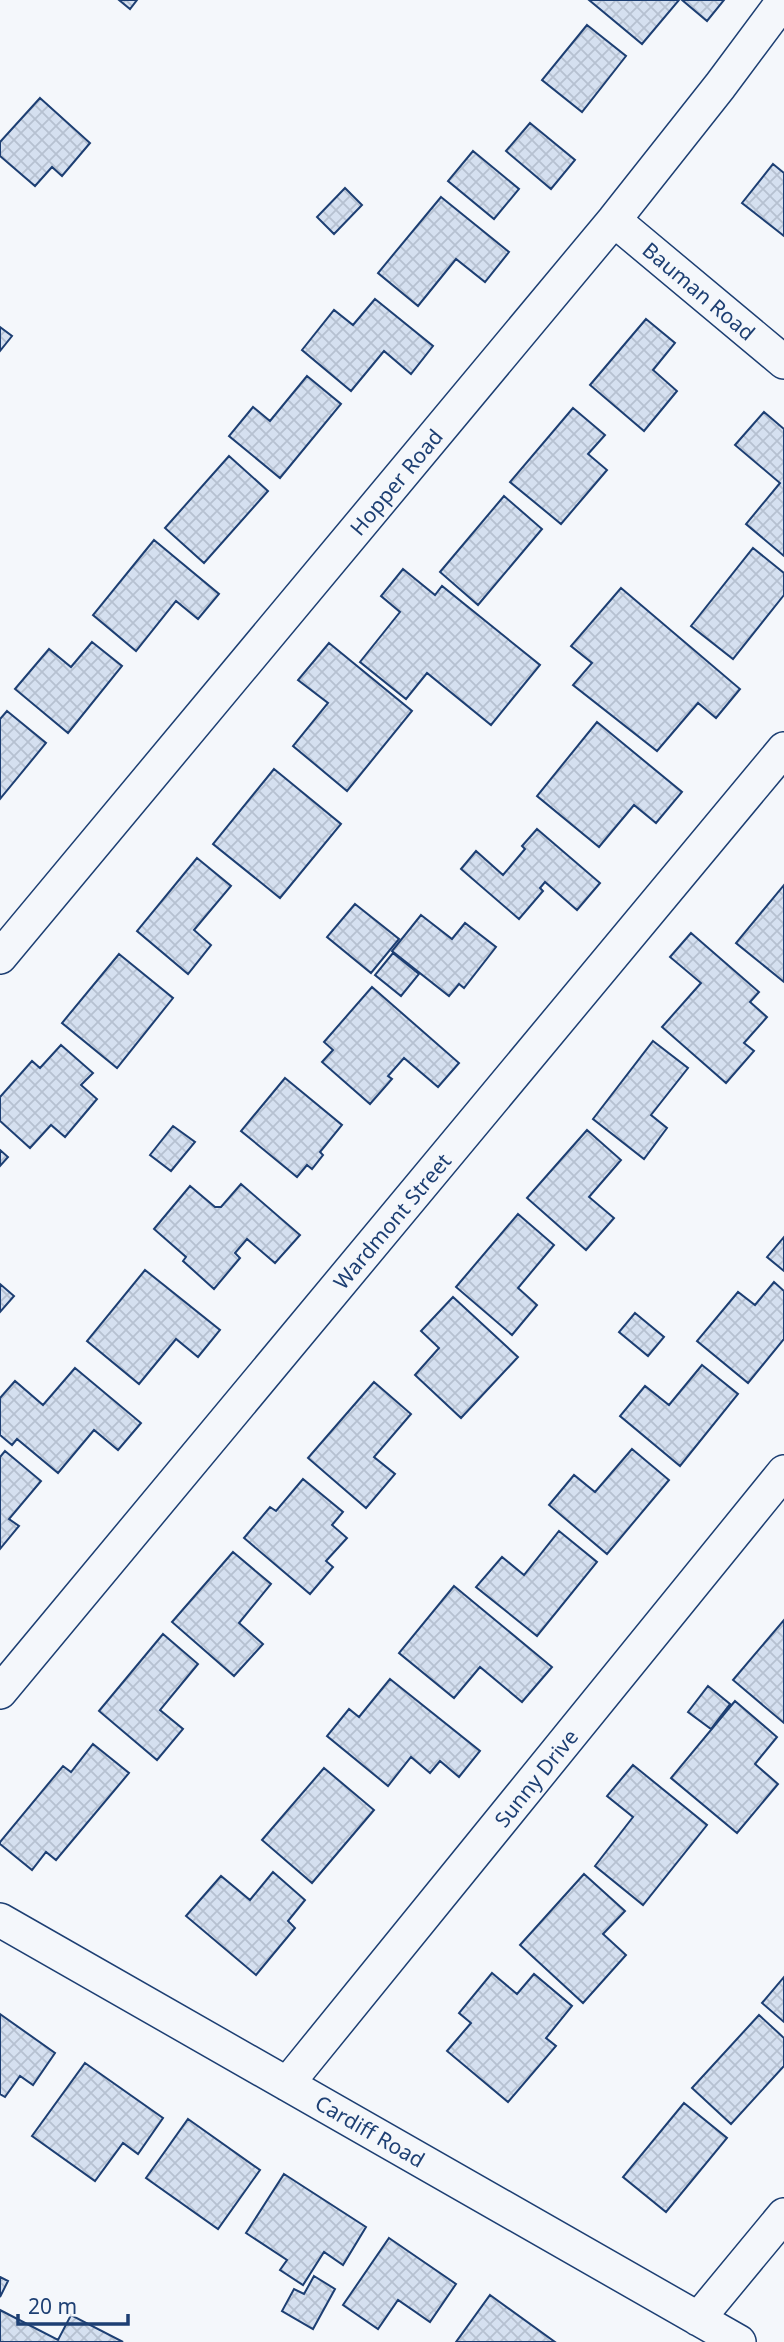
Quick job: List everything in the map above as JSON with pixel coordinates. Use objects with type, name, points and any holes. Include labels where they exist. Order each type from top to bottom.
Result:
[{"type":"street","name":"Hopper Road","points":[[0,957],[614,220],[784,0]]},
{"type":"street","name":"Bauman Road","points":[[614,220],[784,362]]},
{"type":"street","name":"Wardmont Street","points":[[0,1692],[784,749]]},
{"type":"street","name":"Sunny Drive","points":[[287,2084],[784,1472]]},
{"type":"street","name":"Cardiff Road","points":[[0,1920],[739,2342]]},
{"type":"street","points":[[698,2319],[784,2215]]},
{"type":"building","points":[[119,0],[137,0],[130,9]]},
{"type":"building","points":[[589,0],[679,0],[642,44]]},
{"type":"building","points":[[682,0],[724,0],[707,21]]},
{"type":"building","points":[[587,25],[626,56],[582,112],[542,80]]},
{"type":"building","points":[[40,98],[90,143],[62,176],[52,167],[35,186],[0,156],[0,142]]},
{"type":"building","points":[[530,123],[575,160],[551,189],[506,151]]},
{"type":"building","points":[[473,151],[519,189],[494,219],[448,181]]},
{"type":"building","points":[[773,164],[784,173],[784,236],[742,203]]},
{"type":"building","points":[[345,188],[362,205],[334,234],[317,217]]},
{"type":"building","points":[[441,197],[509,252],[485,282],[456,259],[418,306],[378,273]]},
{"type":"building","points":[[375,299],[433,346],[411,374],[384,351],[351,391],[302,350],[334,310],[353,325]]},
{"type":"building","points":[[646,319],[675,343],[653,370],[677,391],[644,431],[590,385]]},
{"type":"building","points":[[0,327],[12,336],[0,351]]},
{"type":"building","points":[[307,376],[341,404],[280,478],[229,436],[253,407],[270,421]]},
{"type":"building","points":[[573,408],[605,435],[588,454],[607,470],[561,524],[510,482]]},
{"type":"building","points":[[764,412],[784,429],[784,556],[746,524],[780,483],[735,445]]},
{"type":"building","points":[[229,456],[268,491],[204,563],[165,528]]},
{"type":"building","points":[[504,496],[542,529],[478,605],[440,572]]},
{"type":"building","points":[[154,540],[219,594],[198,619],[176,601],[136,651],[93,615]]},
{"type":"building","points":[[753,548],[784,573],[784,595],[733,659],[691,626]]},
{"type":"building","points":[[403,569],[435,595],[442,586],[540,665],[491,725],[427,673],[406,699],[360,662],[400,612],[381,596]]},
{"type":"building","points":[[621,588],[740,689],[716,718],[698,703],[657,751],[573,685],[592,663],[571,646]]},
{"type":"building","points":[[92,642],[122,666],[68,733],[15,689],[49,649],[71,667]]},
{"type":"building","points":[[329,643],[412,711],[347,791],[293,746],[328,703],[298,680]]},
{"type":"building","points":[[7,711],[46,743],[0,799],[0,719]]},
{"type":"building","points":[[597,722],[682,792],[656,823],[634,805],[599,847],[537,796]]},
{"type":"building","points":[[274,769],[341,824],[280,898],[213,844]]},
{"type":"building","points":[[537,829],[600,883],[577,910],[545,882],[540,888],[543,891],[519,919],[461,869],[476,851],[503,875],[525,849],[522,846]]},
{"type":"building","points":[[197,858],[231,886],[194,930],[211,945],[188,974],[137,931]]},
{"type":"building","points":[[784,885],[784,982],[736,943]]},
{"type":"building","points":[[355,904],[399,939],[371,973],[327,937]]},
{"type":"building","points":[[421,915],[452,939],[465,923],[496,947],[464,988],[459,984],[449,996],[392,951]]},
{"type":"building","points":[[691,933],[759,992],[750,1002],[767,1017],[744,1043],[754,1051],[726,1083],[662,1027],[701,983],[670,957]]},
{"type":"building","points":[[393,953],[419,974],[401,996],[375,975]]},
{"type":"building","points":[[119,954],[173,998],[117,1068],[62,1023]]},
{"type":"building","points":[[372,987],[459,1063],[438,1087],[404,1058],[388,1076],[392,1079],[370,1104],[322,1062],[333,1050],[324,1042]]},
{"type":"building","points":[[653,1041],[688,1068],[651,1115],[667,1128],[644,1159],[593,1119]]},
{"type":"building","points":[[61,1045],[93,1073],[81,1085],[97,1099],[65,1137],[51,1125],[30,1148],[0,1121],[0,1097],[32,1061],[40,1068]]},
{"type":"building","points":[[285,1078],[342,1125],[320,1152],[323,1155],[312,1169],[307,1165],[297,1177],[241,1131]]},
{"type":"building","points":[[173,1126],[195,1142],[171,1171],[150,1155]]},
{"type":"building","points":[[587,1130],[621,1160],[589,1197],[614,1218],[586,1250],[527,1198]]},
{"type":"building","points":[[0,1150],[8,1157],[0,1166]]},
{"type":"building","points":[[241,1184],[300,1235],[275,1263],[247,1239],[235,1253],[240,1258],[214,1289],[183,1261],[186,1257],[154,1229],[190,1186],[215,1207],[221,1207]]},
{"type":"building","points":[[518,1214],[554,1245],[518,1288],[537,1305],[512,1335],[456,1287]]},
{"type":"building","points":[[784,1237],[784,1271],[767,1257]]},
{"type":"building","points":[[145,1270],[220,1330],[198,1357],[176,1339],[139,1384],[87,1341]]},
{"type":"building","points":[[774,1282],[784,1291],[784,1339],[748,1383],[697,1341],[738,1292],[755,1305]]},
{"type":"building","points":[[0,1284],[14,1296],[0,1312]]},
{"type":"building","points":[[453,1297],[518,1357],[461,1418],[415,1375],[439,1348],[421,1331]]},
{"type":"building","points":[[635,1313],[664,1337],[648,1356],[619,1332]]},
{"type":"building","points":[[702,1365],[738,1394],[680,1466],[620,1416],[645,1386],[669,1405]]},
{"type":"building","points":[[75,1368],[141,1423],[118,1450],[94,1430],[58,1473],[17,1439],[12,1445],[0,1435],[0,1398],[15,1381],[43,1405]]},
{"type":"building","points":[[374,1382],[411,1414],[374,1457],[395,1474],[366,1508],[308,1458]]},
{"type":"building","points":[[632,1449],[669,1480],[607,1554],[549,1505],[574,1475],[595,1492]]},
{"type":"building","points":[[5,1451],[41,1481],[9,1519],[19,1526],[0,1549],[0,1457]]},
{"type":"building","points":[[303,1479],[343,1512],[332,1525],[347,1538],[326,1561],[333,1567],[310,1594],[244,1538],[270,1507],[276,1511]]},
{"type":"building","points":[[559,1531],[597,1562],[537,1636],[476,1587],[502,1557],[524,1575]]},
{"type":"building","points":[[233,1552],[271,1584],[239,1623],[263,1644],[234,1676],[172,1622]]},
{"type":"building","points":[[454,1586],[552,1667],[522,1702],[480,1667],[454,1698],[399,1653]]},
{"type":"building","points":[[784,1620],[784,1723],[733,1680]]},
{"type":"building","points":[[163,1634],[198,1664],[160,1710],[183,1729],[157,1760],[99,1711]]},
{"type":"building","points":[[390,1679],[480,1751],[459,1777],[440,1761],[430,1773],[411,1757],[388,1786],[327,1736],[349,1709],[359,1717]]},
{"type":"building","points":[[708,1686],[730,1704],[711,1729],[688,1712]]},
{"type":"building","points":[[735,1701],[777,1737],[755,1764],[778,1784],[737,1833],[671,1778]]},
{"type":"building","points":[[93,1744],[129,1773],[56,1860],[46,1852],[32,1870],[0,1842],[63,1766],[71,1772]]},
{"type":"building","points":[[633,1765],[707,1825],[643,1905],[595,1866],[633,1817],[607,1796]]},
{"type":"building","points":[[324,1768],[374,1810],[312,1883],[262,1840]]},
{"type":"building","points":[[273,1872],[305,1900],[288,1921],[295,1928],[256,1975],[186,1916],[221,1876],[250,1900]]},
{"type":"building","points":[[584,1874],[625,1911],[603,1934],[626,1955],[583,2003],[520,1945]]},
{"type":"building","points":[[492,1973],[517,1994],[534,1974],[572,2006],[546,2038],[556,2046],[508,2102],[447,2051],[471,2023],[459,2013]]},
{"type":"building","points":[[784,1977],[784,2022],[762,2003]]},
{"type":"building","points":[[0,2014],[55,2053],[33,2085],[20,2076],[5,2097],[0,2094]]},
{"type":"building","points":[[759,2015],[784,2038],[784,2066],[731,2124],[692,2088]]},
{"type":"building","points":[[85,2063],[163,2118],[138,2154],[123,2143],[95,2181],[32,2136]]},
{"type":"building","points":[[684,2103],[727,2138],[666,2212],[623,2177]]},
{"type":"building","points":[[188,2119],[260,2170],[218,2229],[146,2178]]},
{"type":"building","points":[[284,2174],[366,2227],[343,2265],[324,2252],[303,2285],[280,2270],[287,2260],[246,2233]]},
{"type":"building","points":[[389,2238],[456,2284],[430,2322],[398,2300],[378,2329],[343,2305]]},
{"type":"building","points":[[314,2276],[335,2289],[313,2329],[282,2311],[294,2289],[304,2294]]},
{"type":"building","points":[[0,2277],[8,2281],[0,2297]]},
{"type":"building","points":[[490,2295],[555,2342],[456,2342]]},
{"type":"building","points":[[0,2310],[58,2340],[71,2315],[123,2342],[0,2342]]}]
